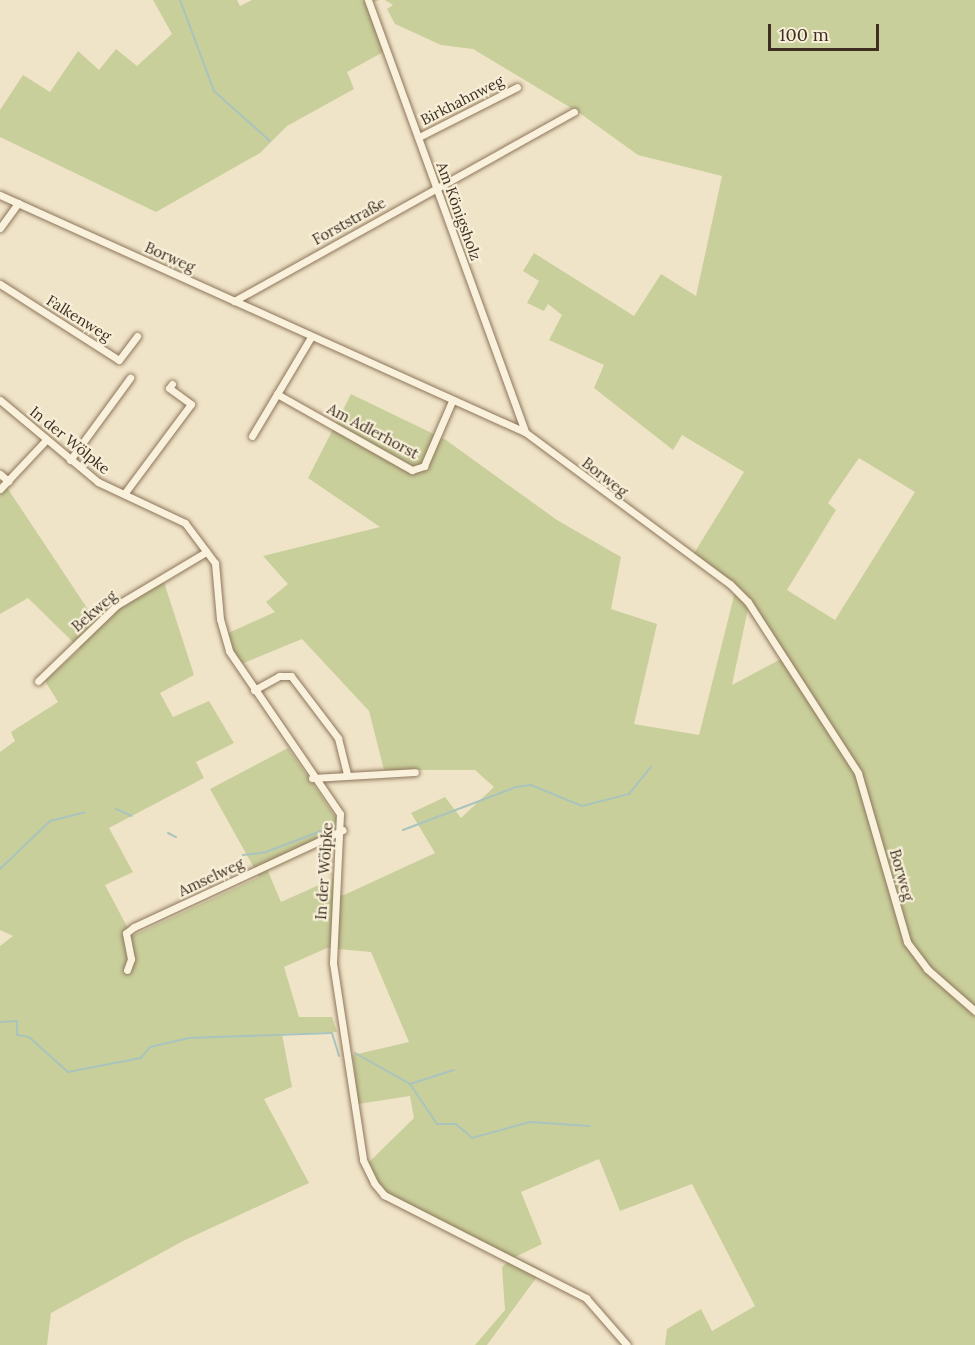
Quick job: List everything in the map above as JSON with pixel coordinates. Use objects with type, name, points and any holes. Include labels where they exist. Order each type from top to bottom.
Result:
[{"type":"street","name":"Am Königsholz","points":[[368,0],[525,432]]},
{"type":"street","name":"Birkhahnweg","points":[[419,137],[517,87]]},
{"type":"street","name":"Forststraße","points":[[234,301],[574,112]]},
{"type":"street","name":"Borweg","points":[[0,195],[525,432],[748,602],[858,773],[907,942],[927,969],[975,1011]]},
{"type":"street","points":[[0,228],[18,203]]},
{"type":"street","name":"Falkenweg","points":[[0,284],[119,360],[137,336]]},
{"type":"street","points":[[252,436],[311,337]]},
{"type":"street","points":[[70,460],[130,378]]},
{"type":"street","points":[[124,494],[191,404],[169,388],[172,384]]},
{"type":"street","name":"Am Adlerhorst","points":[[278,394],[418,471],[424,466],[452,401]]},
{"type":"street","name":"In der Wölpke","points":[[0,400],[98,482],[179,518],[215,563],[224,637],[254,690],[312,778],[340,814],[343,830],[333,963],[363,1160],[374,1183],[384,1195],[586,1298],[627,1345]]},
{"type":"street","points":[[0,489],[46,440]]},
{"type":"street","points":[[0,474],[8,481]]},
{"type":"street","name":"Bekweg","points":[[38,681],[117,605],[206,552]]},
{"type":"street","points":[[254,690],[279,676],[291,676],[338,738],[347,773]]},
{"type":"street","points":[[312,778],[347,773],[415,772]]},
{"type":"street","name":"Amselweg","points":[[127,970],[131,959],[126,933],[134,927],[343,830]]},
{"type":"green space","points":[[153,0],[237,0],[240,6],[252,0],[380,0],[367,4],[385,51],[347,72],[354,89],[287,126],[260,153],[156,212],[0,137],[0,110],[23,75],[50,92],[78,51],[99,70],[116,49],[137,66],[172,34]]},
{"type":"green space","points":[[385,0],[975,0],[975,1345],[665,1345],[667,1329],[701,1309],[712,1331],[755,1306],[692,1184],[620,1211],[599,1159],[521,1192],[542,1244],[515,1257],[542,1270],[487,1345],[475,1345],[505,1310],[502,1267],[511,1259],[382,1197],[370,1184],[363,1168],[414,1118],[410,1096],[358,1104],[353,1055],[409,1042],[371,952],[327,948],[284,967],[299,1017],[332,1017],[337,1032],[282,1034],[292,1087],[264,1099],[309,1183],[185,1240],[51,1313],[47,1345],[0,1345],[0,946],[13,936],[0,930],[0,752],[15,741],[11,732],[58,702],[45,681],[80,649],[28,598],[0,614],[0,492],[6,486],[91,614],[164,582],[194,675],[160,693],[173,717],[209,701],[234,743],[196,762],[204,778],[109,828],[133,872],[105,885],[132,936],[259,877],[210,789],[288,748],[346,832],[267,869],[281,902],[339,876],[336,896],[344,895],[435,853],[411,813],[445,797],[461,818],[494,787],[475,770],[384,770],[369,711],[302,639],[239,665],[226,634],[275,612],[266,602],[288,584],[263,556],[380,527],[308,478],[351,394],[446,440],[557,520],[621,557],[611,609],[657,624],[634,724],[699,735],[736,588],[693,555],[744,472],[682,435],[673,450],[594,388],[604,365],[549,340],[562,315],[548,304],[544,311],[527,303],[539,281],[523,271],[534,253],[634,316],[661,274],[696,296],[722,176],[638,155],[581,114],[473,49],[441,45],[395,24],[387,9],[393,5]],"holes":[[[859,458],[915,492],[835,620],[787,590],[836,510],[828,503]],[[748,609],[781,659],[732,685]]]},
{"type":"waterway","points":[[180,0],[214,91],[270,141]]},
{"type":"waterway","points":[[403,830],[516,787],[531,785],[582,806],[629,794],[651,767]]},
{"type":"waterway","points":[[116,809],[132,816]]},
{"type":"waterway","points":[[0,869],[50,821],[85,812]]},
{"type":"waterway","points":[[243,855],[266,852],[321,831]]},
{"type":"waterway","points":[[168,833],[176,837]]},
{"type":"waterway","points":[[0,1022],[17,1021],[17,1035],[29,1037],[68,1072],[141,1058],[150,1047],[188,1038],[332,1033],[339,1056]]},
{"type":"waterway","points":[[355,1053],[410,1084],[437,1124],[456,1124],[472,1138],[530,1122],[590,1126]]},
{"type":"waterway","points":[[410,1084],[454,1070]]}]
